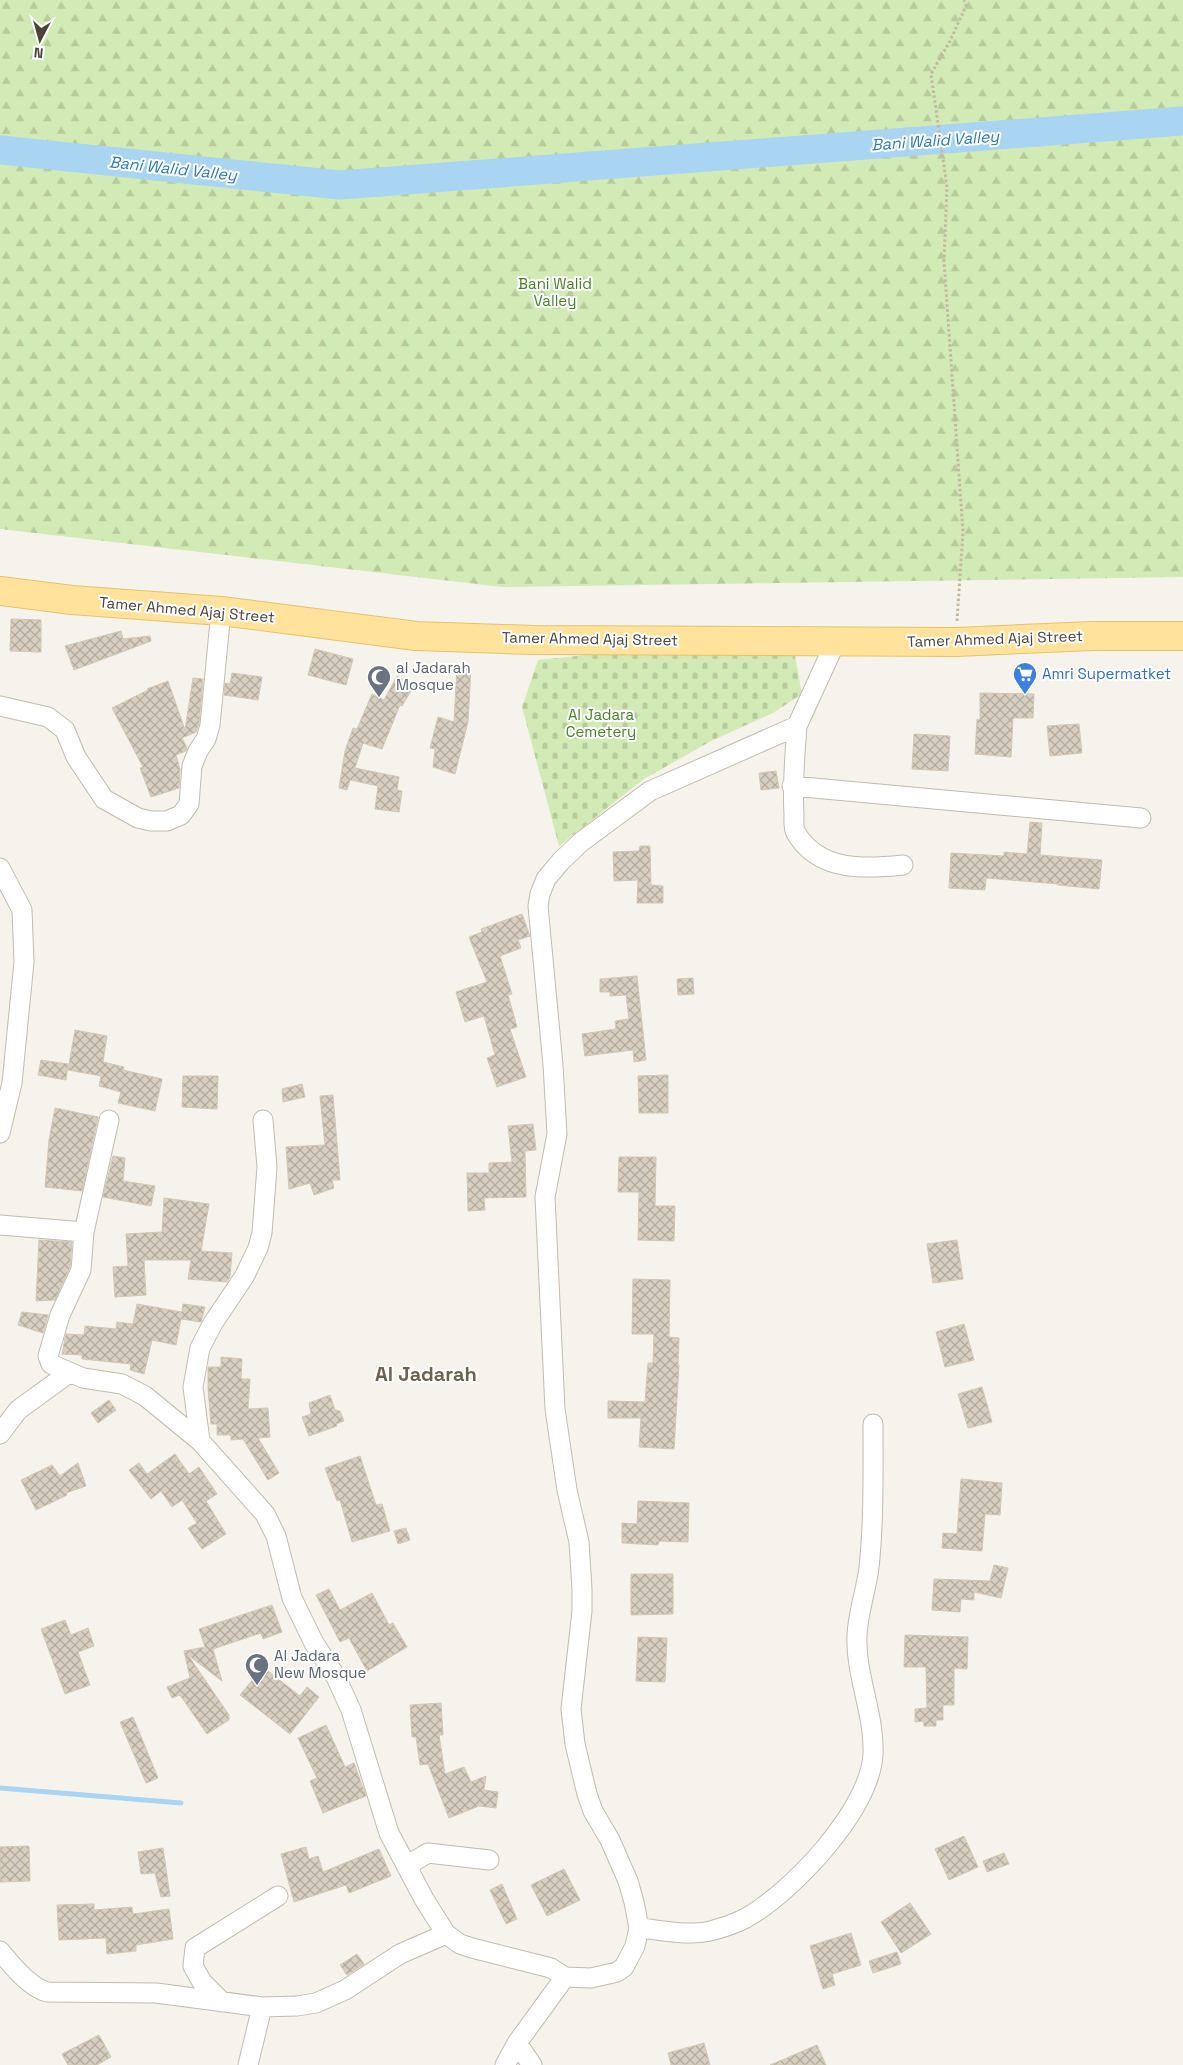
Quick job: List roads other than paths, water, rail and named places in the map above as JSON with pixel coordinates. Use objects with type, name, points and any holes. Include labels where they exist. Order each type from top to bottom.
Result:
[{"type":"main road","name":"Tamer Ahmed Ajaj Street","points":[[0,591],[72,600],[221,612],[416,636],[543,640],[956,642],[1092,636],[1183,636]]},
{"type":"street","points":[[0,706],[48,717],[65,730],[76,757],[104,799],[138,818],[151,821],[167,821],[181,815],[189,804],[192,766],[198,751],[206,739],[210,725],[221,612]]},
{"type":"street","points":[[836,641],[797,726],[792,786],[795,832],[812,851],[837,865],[869,869],[903,865]]},
{"type":"street","points":[[109,1120],[84,1232],[81,1270],[60,1315],[48,1356],[51,1364],[69,1373],[131,1387],[145,1396],[200,1441],[265,1514],[282,1556],[292,1598],[314,1643],[336,1677],[350,1710],[389,1833],[446,1934],[460,1944],[550,1968],[565,1977],[591,1978],[617,1972],[624,1967],[635,1946],[639,1928],[628,1881],[587,1794],[575,1744],[571,1709],[582,1611],[582,1589],[579,1542],[568,1490],[555,1409],[545,1197],[557,1134],[554,1065],[540,942],[538,906],[546,879],[561,861],[581,842],[650,791],[797,726]]},
{"type":"street","points":[[792,786],[1141,818]]},
{"type":"street","points":[[0,868],[22,910],[24,962],[12,1083],[0,1133]]},
{"type":"street","points":[[200,1441],[193,1387],[200,1348],[213,1324],[244,1277],[258,1248],[262,1233],[266,1167],[263,1120]]},
{"type":"street","points":[[0,1225],[84,1232]]},
{"type":"street","points":[[0,1434],[18,1410],[69,1373]]},
{"type":"street","points":[[639,1928],[675,1932],[712,1931],[745,1918],[763,1907],[812,1863],[829,1844],[850,1814],[866,1785],[871,1766],[872,1737],[870,1715],[857,1649],[857,1635],[867,1586],[872,1533],[873,1424]]},
{"type":"street","points":[[410,1872],[411,1863],[428,1853],[489,1860]]},
{"type":"street","points":[[222,2002],[202,1982],[193,1966],[195,1948],[278,1896]]},
{"type":"street","points":[[0,1951],[25,1978],[47,1992],[156,1993],[262,2007],[297,2006],[316,2003],[345,1990],[400,1954],[446,1934]]},
{"type":"street","points":[[505,2065],[517,2043],[565,1977]]},
{"type":"street","points":[[248,2065],[262,2007]]},
{"type":"street","points":[[517,2043],[532,2065]]},
{"type":"waterway","name":"Bani Walid Valley","points":[[0,150],[340,185],[1183,121]]},
{"type":"waterway","points":[[0,1788],[181,1803]]},
{"type":"place","name":"Amri Supermatket","points":[[1025,695]]},
{"type":"place","name":"al Jadarah Mosque","points":[[379,698]]},
{"type":"place","name":"Al Jadara New Mosque","points":[[257,1686]]},
{"type":"district","name":"Al Jadarah","points":[[426,1374]]},
{"type":"park label","name":"Al Jadara Cemetery","points":[[601,724]]}]
